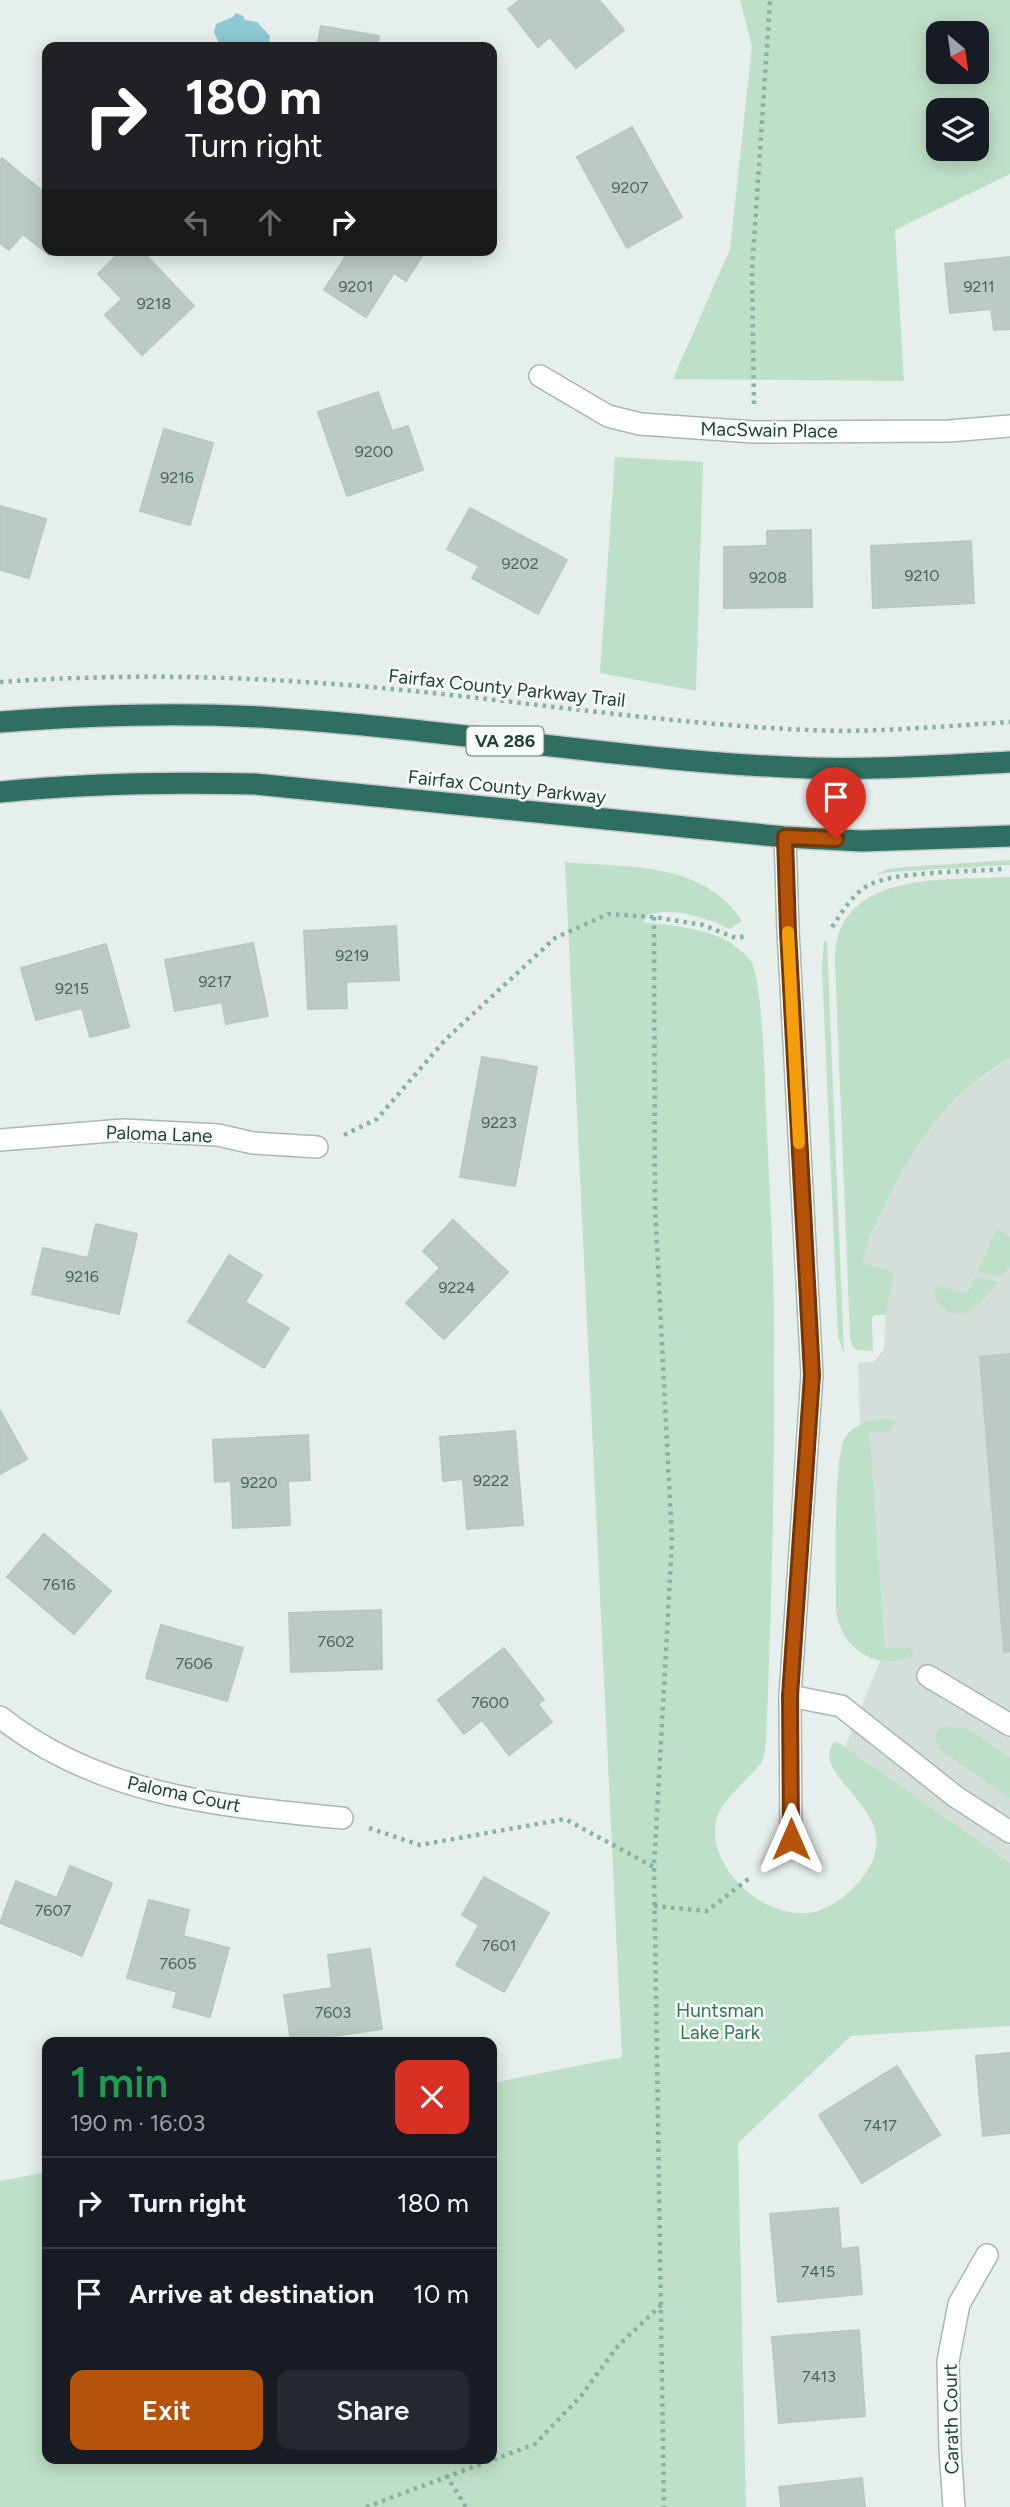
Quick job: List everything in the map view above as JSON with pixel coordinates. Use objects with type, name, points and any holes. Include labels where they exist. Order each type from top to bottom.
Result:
[{"type":"highway","name":"VA 286","points":[[0,722],[62,717],[201,714],[345,723],[740,764],[873,768],[1010,762]]},
{"type":"highway","name":"Fairfax County Parkway","points":[[0,792],[112,784],[255,784],[785,837],[862,841],[1010,836]]},
{"type":"street","name":"MacSwain Place","points":[[540,376],[608,416],[640,424],[754,432],[949,431],[1010,426]]},
{"type":"street","points":[[785,837],[812,1375],[790,1696],[791,1839]]},
{"type":"street","name":"Paloma Lane","points":[[0,1140],[123,1130],[218,1135],[253,1143],[317,1147]]},
{"type":"street","points":[[928,1676],[1010,1725]]},
{"type":"street","points":[[790,1696],[841,1706],[957,1797],[1010,1832]]},
{"type":"street","name":"Paloma Court","points":[[0,1717],[56,1755],[84,1768],[153,1791],[255,1809],[342,1818]]},
{"type":"street","name":"Carath Court","points":[[954,2507],[948,2361],[960,2304],[987,2255]]},
{"type":"path","points":[[754,432],[752,271],[770,0]]},
{"type":"path","name":"Fairfax County Parkway Trail","points":[[0,682],[72,677],[225,677],[381,688],[636,716],[810,730],[918,728],[1010,722]]},
{"type":"path","points":[[832,928],[845,906],[868,886],[890,877],[1010,869]]},
{"type":"path","points":[[317,1147],[377,1119],[445,1040],[555,938],[608,914],[654,917],[703,925],[736,938],[746,936]]},
{"type":"path","points":[[654,917],[655,1206],[672,1542],[654,1867],[664,2507]]},
{"type":"path","points":[[342,1818],[420,1845],[565,1819],[654,1867]]},
{"type":"path","points":[[654,1906],[707,1911],[751,1877]]},
{"type":"path","points":[[497,2457],[535,2444],[582,2396],[617,2347],[661,2305]]},
{"type":"path","points":[[366,2507],[478,2464]]},
{"type":"path","points":[[446,2475],[466,2507]]},
{"type":"shaded area","points":[[1010,1058],[1010,1863],[845,1747],[885,1649],[870,1432],[860,1424],[858,1363],[875,1361],[884,1349],[886,1315],[894,1272],[862,1263],[865,1250],[899,1175],[933,1121],[969,1087]]},
{"type":"green space","points":[[740,0],[1010,0],[1010,174],[895,230],[904,381],[673,379],[730,249],[752,46]]},
{"type":"green space","points":[[615,457],[703,462],[696,691],[600,673]]},
{"type":"green space","points":[[1010,860],[1010,865],[874,875],[905,867]]},
{"type":"green space","name":"Huntsman Lake Park","points":[[565,862],[663,871],[707,887],[726,901],[742,921],[730,929],[700,917],[660,912],[649,914],[643,922],[701,931],[728,941],[750,960],[758,987],[764,1056],[774,1301],[773,1534],[766,1740],[761,1764],[727,1800],[718,1815],[715,1834],[718,1850],[725,1865],[747,1891],[761,1901],[792,1913],[818,1911],[836,1902],[852,1889],[870,1866],[876,1846],[874,1828],[866,1811],[834,1770],[830,1757],[833,1743],[838,1742],[1010,1863],[1010,2026],[851,2036],[738,2143],[746,2507],[0,2507],[0,2181],[42,2173],[42,2464],[497,2464],[497,2082],[622,2057]]},
{"type":"green space","points":[[1010,877],[1010,1058],[968,1088],[936,1120],[898,1179],[872,1232],[862,1263],[894,1272],[886,1315],[874,1315],[872,1318],[873,1351],[856,1350],[850,1337],[835,961],[840,931],[853,910],[873,895],[898,886],[927,881]]},
{"type":"green space","points":[[824,941],[827,942],[844,1353],[838,1336],[822,967]]},
{"type":"green space","points":[[997,1229],[1010,1237],[1010,1266],[1000,1277],[977,1272]]},
{"type":"green space","points":[[975,1277],[998,1282],[975,1308],[960,1314],[945,1309],[939,1303],[934,1290],[937,1286],[962,1293],[969,1291]]},
{"type":"green space","points":[[886,1419],[895,1423],[891,1431],[870,1433],[885,1649],[909,1647],[913,1653],[911,1657],[898,1661],[873,1658],[852,1645],[844,1635],[836,1609],[837,1492],[841,1449],[845,1438],[853,1429],[863,1423]]},
{"type":"green space","points":[[948,1726],[971,1730],[1010,1758],[1010,1799],[938,1748],[934,1734]]},
{"type":"water","points":[[236,13],[245,20],[257,22],[270,36],[269,42],[218,42],[214,32],[216,24]]},
{"type":"building","points":[[520,0],[599,0],[624,30],[576,68],[550,37],[538,47],[508,9]]},
{"type":"building","points":[[321,26],[379,36],[378,42],[318,42]]},
{"type":"building","points":[[632,127],[682,217],[627,248],[577,157]]},
{"type":"building","points":[[2,158],[42,191],[42,249],[23,234],[9,250],[0,243]]},
{"type":"building","points":[[116,256],[147,256],[194,306],[142,355],[105,315],[122,299],[98,274]]},
{"type":"building","points":[[346,256],[422,256],[406,281],[394,273],[366,317],[324,290]]},
{"type":"building","points":[[1010,257],[1010,329],[994,330],[991,309],[950,313],[945,264]]},
{"type":"building","points":[[378,392],[392,431],[408,426],[423,470],[347,496],[318,412]]},
{"type":"building","points":[[164,429],[213,443],[190,525],[140,511]]},
{"type":"building","points":[[0,506],[46,519],[29,578],[0,570]]},
{"type":"building","points":[[470,508],[567,560],[538,614],[472,578],[479,566],[447,549]]},
{"type":"building","points":[[811,530],[812,607],[724,608],[724,547],[767,546],[767,531]]},
{"type":"building","points":[[971,541],[974,603],[873,608],[871,546]]},
{"type":"building","points":[[396,926],[399,980],[346,982],[347,1008],[308,1009],[304,931]]},
{"type":"building","points":[[253,943],[268,1016],[226,1024],[222,1002],[175,1011],[165,960]]},
{"type":"building","points":[[106,944],[129,1027],[90,1037],[82,1008],[36,1020],[21,968]]},
{"type":"building","points":[[482,1057],[537,1067],[515,1186],[460,1177]]},
{"type":"building","points":[[453,1220],[508,1272],[444,1339],[406,1303],[440,1268],[423,1251]]},
{"type":"building","points":[[96,1224],[137,1234],[119,1314],[32,1294],[43,1248],[88,1258]]},
{"type":"building","points":[[229,1255],[262,1275],[245,1302],[289,1328],[264,1368],[188,1322]]},
{"type":"building","points":[[1010,1354],[1010,1651],[1004,1652],[980,1357]]},
{"type":"building","points":[[0,1410],[27,1459],[0,1474]]},
{"type":"building","points":[[515,1431],[523,1525],[467,1529],[463,1479],[443,1481],[440,1437]]},
{"type":"building","points":[[308,1435],[310,1480],[288,1481],[290,1525],[233,1528],[231,1481],[215,1482],[213,1440]]},
{"type":"building","points":[[44,1534],[111,1591],[74,1634],[7,1577]]},
{"type":"building","points":[[381,1610],[382,1669],[291,1672],[289,1613]]},
{"type":"building","points":[[161,1625],[243,1648],[227,1701],[146,1678]]},
{"type":"building","points":[[504,1648],[544,1700],[538,1704],[552,1722],[509,1755],[482,1720],[464,1734],[438,1700]]},
{"type":"building","points":[[70,1866],[112,1883],[82,1956],[0,1923],[16,1881],[57,1898]]},
{"type":"building","points":[[484,1877],[549,1913],[504,1992],[456,1965],[479,1925],[462,1915]]},
{"type":"building","points":[[149,1900],[189,1910],[183,1936],[229,1948],[210,2017],[173,2007],[177,1992],[127,1978]]},
{"type":"building","points":[[370,1949],[382,2029],[326,2037],[290,2037],[284,1995],[332,1988],[328,1955]]},
{"type":"building","points":[[1010,2053],[1010,2133],[983,2136],[976,2056]]},
{"type":"building","points":[[897,2066],[940,2135],[862,2183],[819,2115]]},
{"type":"building","points":[[838,2208],[841,2249],[858,2247],[862,2294],[778,2302],[770,2214]]},
{"type":"building","points":[[859,2330],[865,2416],[779,2423],[772,2337]]},
{"type":"building","points":[[862,2478],[865,2507],[781,2507],[779,2487]]},
{"type":"slow traffic","points":[[788,932],[799,1143]]},
{"type":"route","points":[[791,1839],[790,1696],[812,1375],[785,837],[836,839]]}]
